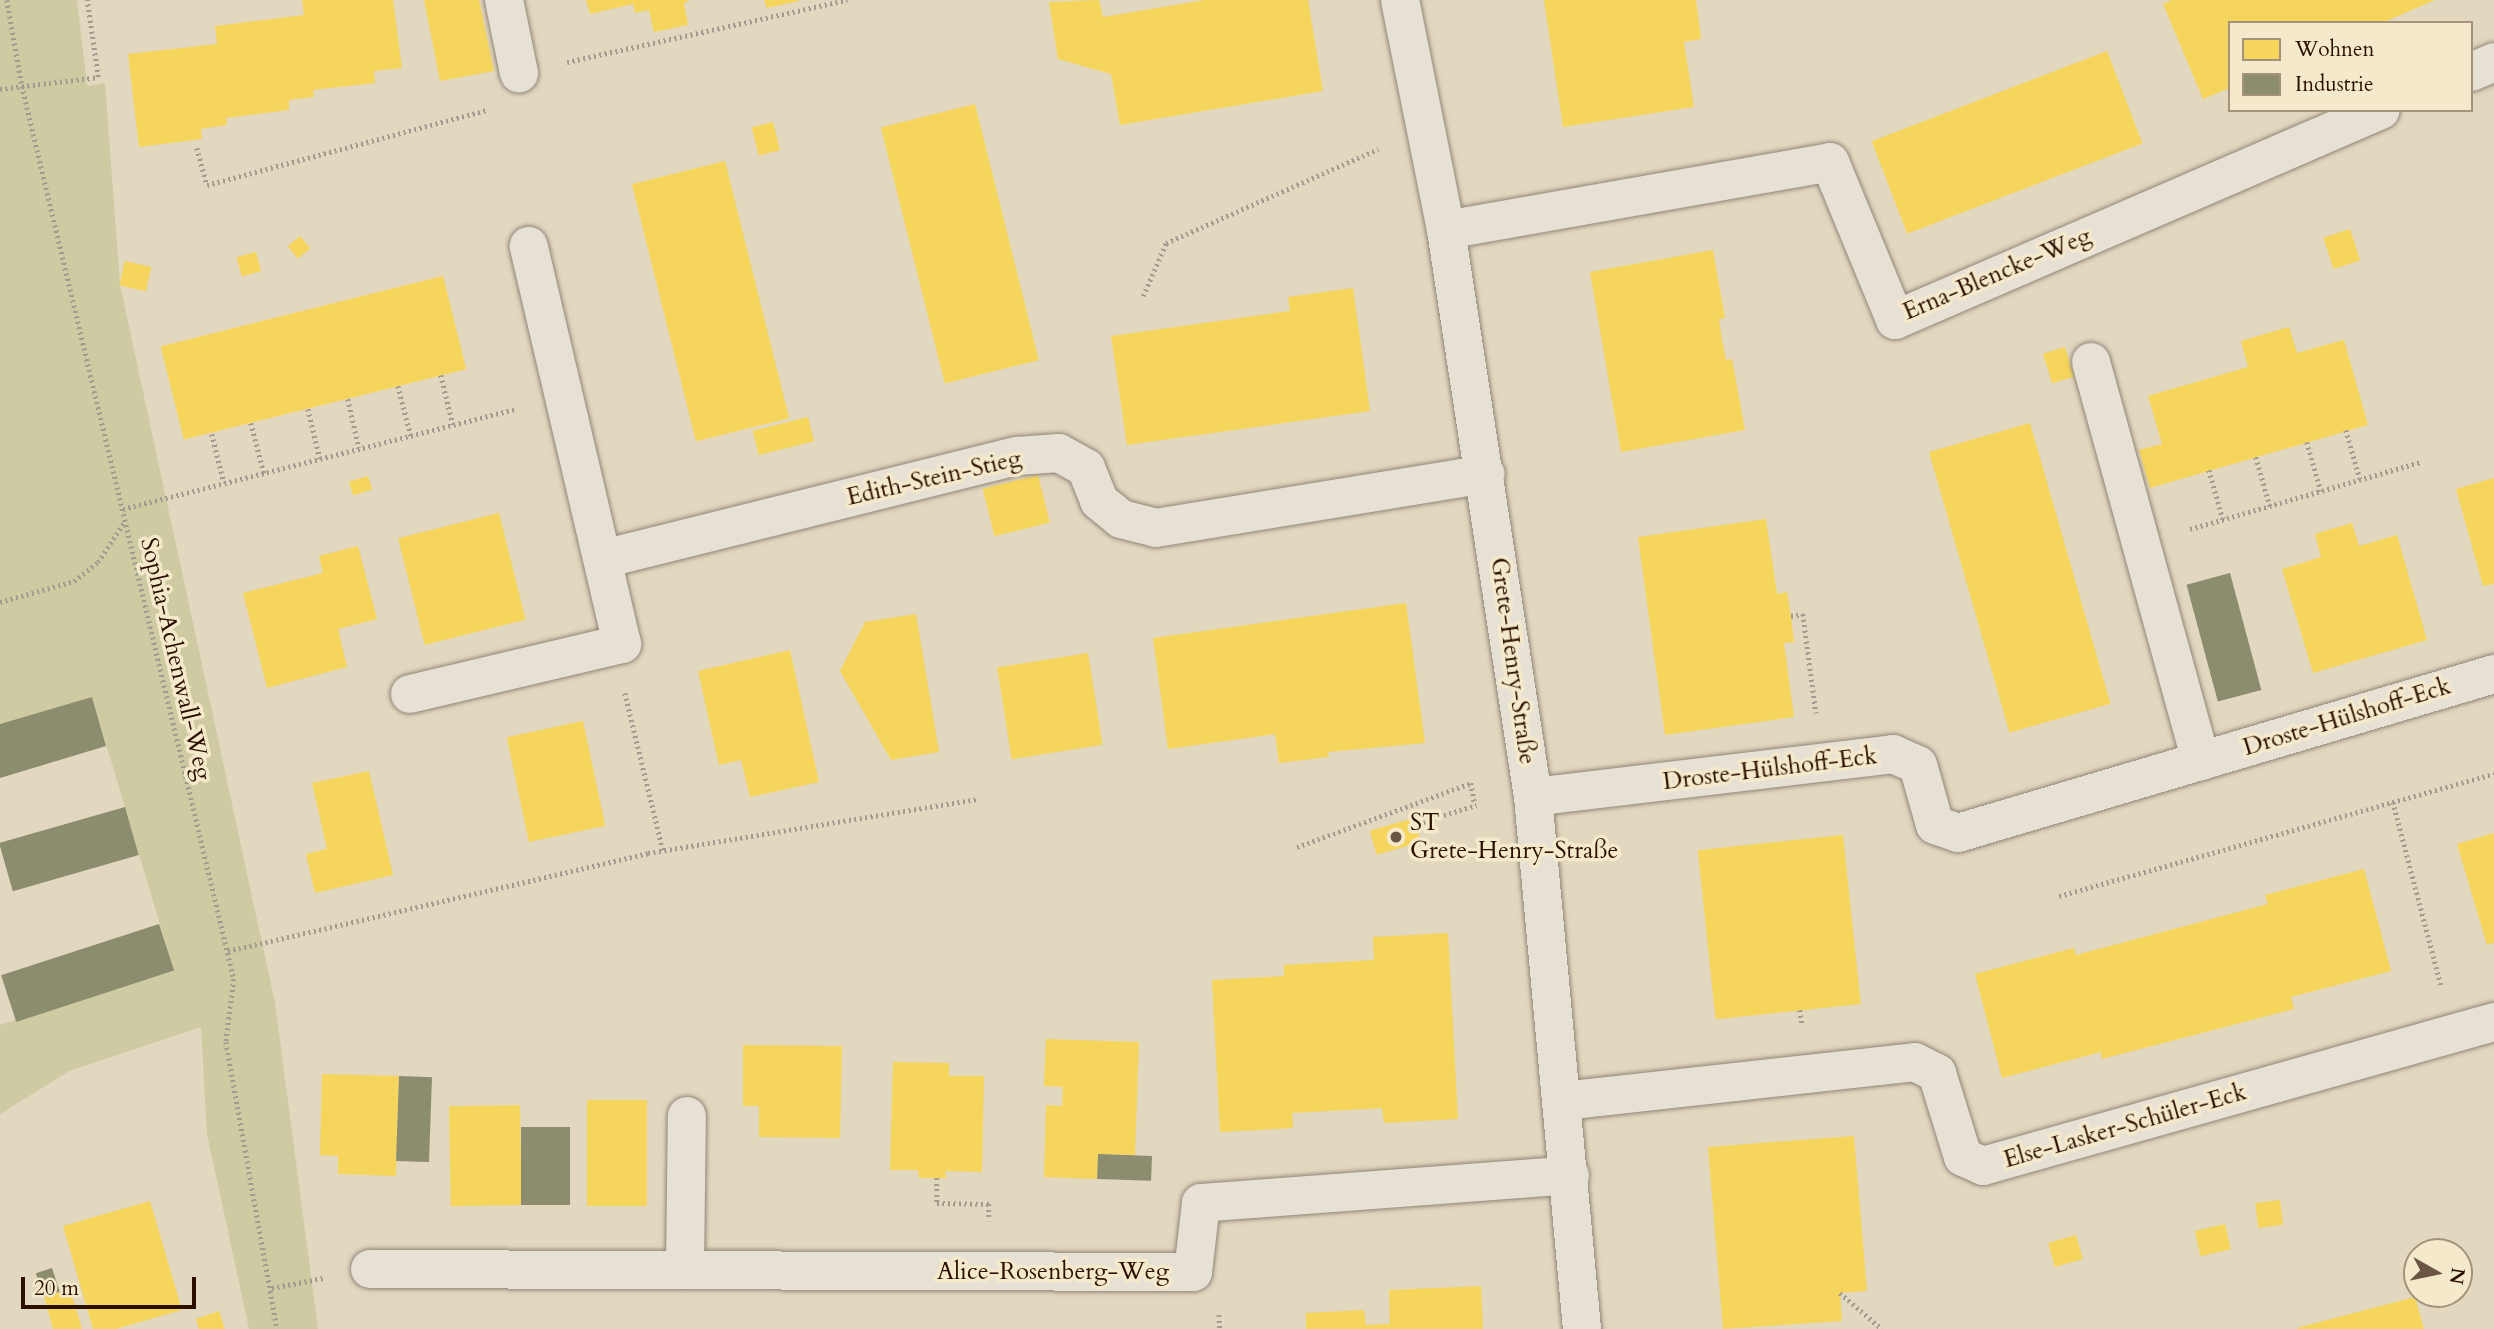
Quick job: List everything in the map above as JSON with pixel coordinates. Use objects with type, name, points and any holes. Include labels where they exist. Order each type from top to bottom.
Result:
[{"type":"street","points":[[503,0],[519,73]]},
{"type":"street","name":"Grete-Henry-Straße","points":[[1399,0],[1446,230],[1486,474],[1533,797],[1570,1175],[1581,1329]]},
{"type":"street","points":[[2473,71],[2494,62]]},
{"type":"street","name":"Erna-Blencke-Weg","points":[[1446,230],[1830,162],[1895,320],[2376,112]]},
{"type":"street","points":[[410,694],[622,644],[529,246]]},
{"type":"street","points":[[2091,362],[2201,761]]},
{"type":"street","name":"Edith-Stein-Stieg","points":[[603,559],[1017,456],[1059,453],[1086,468],[1099,501],[1122,519],[1156,528],[1486,474]]},
{"type":"street","name":"Droste-Hülshoff-Eck","points":[[1533,797],[1893,754],[1918,765],[1935,825],[1958,834],[2494,674]]},
{"type":"street","name":"Else-Lasker-Schüler-Eck","points":[[1563,1101],[1915,1062],[1937,1073],[1963,1157],[1983,1166],[2494,1022]]},
{"type":"street","points":[[685,1270],[687,1116]]},
{"type":"street","name":"Alice-Rosenberg-Weg","points":[[370,1269],[1193,1272],[1201,1203],[1570,1175]]},
{"type":"path","name":"Sophia-Achenwall-Weg","points":[[7,0],[22,86],[234,979],[226,1042],[272,1287],[277,1329]]},
{"type":"path","points":[[0,89],[97,77],[88,0]]},
{"type":"path","points":[[197,148],[207,185],[497,107],[519,73],[847,0]]},
{"type":"path","points":[[1143,296],[1166,243],[1426,128]]},
{"type":"path","points":[[441,375],[453,425]]},
{"type":"path","points":[[398,386],[411,436]]},
{"type":"path","points":[[122,509],[564,396]]},
{"type":"path","points":[[348,399],[359,448]]},
{"type":"path","points":[[307,409],[320,459]]},
{"type":"path","points":[[251,423],[264,473]]},
{"type":"path","points":[[2347,430],[2360,479]]},
{"type":"path","points":[[212,434],[224,483]]},
{"type":"path","points":[[2307,442],[2321,491]]},
{"type":"path","points":[[2256,457],[2270,506]]},
{"type":"path","points":[[2141,543],[2421,462]]},
{"type":"path","points":[[2209,470],[2223,519]]},
{"type":"path","points":[[0,603],[74,581],[98,562],[126,520]]},
{"type":"path","points":[[1791,616],[1803,614],[1823,763]]},
{"type":"path","points":[[622,644],[620,671],[663,850]]},
{"type":"path","points":[[2059,895],[2494,775]]},
{"type":"path","points":[[1297,847],[1471,783],[1475,805]]},
{"type":"path","points":[[1423,822],[1475,805],[1533,797]]},
{"type":"path","points":[[228,951],[663,850],[979,799]]},
{"type":"path","points":[[2393,802],[2454,1033]]},
{"type":"path","points":[[937,1178],[937,1203],[989,1204]]},
{"type":"path","points":[[272,1287],[315,1283]]},
{"type":"path","points":[[1840,1293],[1882,1329]]},
{"type":"shaded area","points":[[0,0],[77,0],[87,86],[105,83],[120,285],[275,1003],[318,1329],[249,1329],[207,1134],[201,1027],[69,1071],[0,1114],[0,1025],[174,971],[92,697],[0,724]]},
{"type":"building: Wohnen","points":[[302,0],[393,0],[402,68],[374,71],[375,83],[313,90],[314,97],[289,100],[289,110],[226,118],[227,125],[201,129],[202,139],[139,147],[128,54],[217,44],[215,26],[304,15]]},
{"type":"building: Wohnen","points":[[424,0],[479,0],[494,71],[440,81]]},
{"type":"building: Wohnen","points":[[586,0],[690,0],[684,3],[688,25],[654,32],[649,10],[635,13],[633,4],[590,14]]},
{"type":"building: Wohnen","points":[[764,0],[799,0],[799,1],[767,8]]},
{"type":"building: Wohnen","points":[[1099,0],[1103,17],[1205,0],[1308,0],[1323,91],[1120,125],[1111,74],[1058,59],[1049,2]]},
{"type":"building: Wohnen","points":[[1544,0],[1696,0],[1701,39],[1684,42],[1694,107],[1563,127]]},
{"type":"building: Wohnen","points":[[2172,0],[2435,0],[2387,21],[2228,21],[2228,89],[2203,99],[2163,4]]},
{"type":"building: Wohnen","points":[[2107,51],[2142,143],[1907,234],[1872,141]]},
{"type":"building: Wohnen","points":[[975,104],[1039,360],[945,384],[881,127]]},
{"type":"building: Wohnen","points":[[773,122],[780,150],[759,155],[752,127]]},
{"type":"building: Wohnen","points":[[725,161],[789,418],[696,441],[632,184]]},
{"type":"building: Wohnen","points":[[2350,229],[2360,260],[2334,269],[2323,238]]},
{"type":"building: Wohnen","points":[[300,236],[310,248],[298,259],[288,246]]},
{"type":"building: Wohnen","points":[[1713,250],[1725,318],[1719,319],[1722,340],[1726,360],[1732,359],[1745,430],[1621,452],[1590,272]]},
{"type":"building: Wohnen","points":[[256,252],[261,271],[242,276],[237,257]]},
{"type":"building: Wohnen","points":[[125,261],[151,267],[146,291],[119,285]]},
{"type":"building: Wohnen","points":[[443,276],[466,369],[184,440],[161,346]]},
{"type":"building: Wohnen","points":[[1353,288],[1370,411],[1127,445],[1111,336],[1290,311],[1288,297]]},
{"type":"building: Wohnen","points":[[2289,327],[2297,353],[2344,340],[2368,425],[2150,488],[2139,450],[2162,444],[2148,396],[2248,367],[2241,341]]},
{"type":"building: Wohnen","points":[[2065,347],[2074,377],[2052,383],[2043,354]]},
{"type":"building: Wohnen","points":[[808,417],[814,441],[759,455],[753,431]]},
{"type":"building: Wohnen","points":[[2030,423],[2110,704],[2010,733],[1929,452]]},
{"type":"building: Wohnen","points":[[1038,475],[1050,523],[995,536],[983,489]]},
{"type":"building: Wohnen","points":[[368,476],[372,489],[353,495],[349,482]]},
{"type":"building: Wohnen","points":[[2494,478],[2494,584],[2483,586],[2456,489]]},
{"type":"building: Wohnen","points":[[499,513],[526,620],[425,645],[398,538]]},
{"type":"building: Wohnen","points":[[1766,519],[1777,594],[1787,592],[1791,616],[1794,642],[1784,643],[1794,717],[1665,735],[1638,537]]},
{"type":"building: Wohnen","points":[[2352,523],[2359,546],[2397,535],[2427,640],[2313,673],[2282,569],[2321,557],[2315,534]]},
{"type":"building: Wohnen","points":[[358,546],[377,619],[338,629],[347,667],[267,688],[243,593],[323,573],[319,556]]},
{"type":"building: Wohnen","points":[[1406,603],[1425,743],[1328,752],[1329,757],[1279,763],[1275,734],[1168,749],[1153,638]]},
{"type":"building: Wohnen","points":[[916,614],[939,752],[891,760],[840,671],[865,622]]},
{"type":"building: Wohnen","points":[[790,650],[819,782],[750,797],[741,760],[719,765],[698,671]]},
{"type":"building: Wohnen","points":[[1088,653],[1103,745],[1012,759],[997,667]]},
{"type":"building: Wohnen","points":[[583,721],[605,826],[529,842],[507,737]]},
{"type":"building: Wohnen","points":[[369,771],[393,875],[315,893],[306,854],[327,849],[312,783]]},
{"type":"building: Wohnen","name":"ST Grete-Henry-Straße","points":[[1414,818],[1421,842],[1377,855],[1370,831]]},
{"type":"building: Wohnen","points":[[2494,833],[2494,943],[2487,945],[2457,844]]},
{"type":"building: Wohnen","points":[[1843,835],[1861,1004],[1716,1019],[1698,850]]},
{"type":"building: Wohnen","points":[[2364,869],[2391,971],[2291,997],[2294,1009],[2102,1059],[2101,1052],[2002,1078],[1975,974],[2074,948],[2076,955],[2268,904],[2265,895]]},
{"type":"building: Wohnen","points":[[1448,933],[1458,1119],[1384,1123],[1382,1108],[1292,1113],[1293,1128],[1220,1132],[1212,980],[1284,976],[1284,965],[1374,960],[1373,937]]},
{"type":"building: Wohnen","points":[[1046,1039],[1139,1042],[1135,1155],[1098,1154],[1097,1179],[1044,1177],[1046,1105],[1062,1106],[1063,1087],[1044,1086]]},
{"type":"building: Wohnen","points":[[743,1045],[842,1046],[840,1138],[759,1137],[759,1106],[743,1106]]},
{"type":"building: Wohnen","points":[[893,1062],[949,1063],[949,1076],[984,1076],[982,1172],[945,1171],[946,1178],[919,1178],[918,1170],[890,1170]]},
{"type":"building: Wohnen","points":[[322,1074],[399,1076],[396,1176],[338,1174],[338,1156],[320,1155]]},
{"type":"building: Wohnen","points":[[587,1100],[647,1100],[647,1206],[587,1206]]},
{"type":"building: Wohnen","points":[[520,1105],[522,1205],[451,1206],[449,1106]]},
{"type":"building: Wohnen","points":[[1854,1136],[1867,1291],[1840,1293],[1842,1321],[1723,1329],[1708,1147]]},
{"type":"building: Wohnen","points":[[2280,1200],[2283,1225],[2258,1228],[2255,1203]]},
{"type":"building: Wohnen","points":[[150,1201],[182,1310],[116,1329],[93,1329],[63,1226]]},
{"type":"building: Wohnen","points":[[2225,1224],[2231,1249],[2201,1256],[2195,1231]]},
{"type":"building: Wohnen","points":[[2076,1235],[2083,1259],[2055,1267],[2048,1243]]},
{"type":"building: Wohnen","points":[[1481,1286],[1483,1329],[1306,1329],[1306,1313],[1364,1310],[1366,1325],[1390,1324],[1389,1290]]},
{"type":"building: Wohnen","points":[[70,1289],[82,1329],[53,1329],[44,1297]]},
{"type":"building: Wohnen","points":[[2403,1300],[2403,1308],[2418,1308],[2424,1329],[2297,1329]]},
{"type":"building: Wohnen","points":[[219,1311],[225,1329],[199,1329],[196,1319]]},
{"type":"building: Industrie","points":[[2230,573],[2261,690],[2218,702],[2187,585]]},
{"type":"building: Industrie","points":[[92,697],[106,746],[0,778],[0,724]]},
{"type":"building: Industrie","points":[[125,807],[139,855],[13,891],[0,843]]},
{"type":"building: Industrie","points":[[159,924],[174,971],[16,1022],[1,975]]},
{"type":"building: Industrie","points":[[399,1076],[432,1077],[429,1162],[396,1161]]},
{"type":"building: Industrie","points":[[521,1127],[570,1127],[570,1205],[521,1205]]},
{"type":"building: Industrie","points":[[1098,1154],[1152,1156],[1151,1181],[1097,1179]]},
{"type":"building: Industrie","points":[[52,1268],[60,1292],[44,1297],[36,1273]]},
{"type":"place","name":"ST Grete-Henry-Straße","points":[[1396,837]]}]
